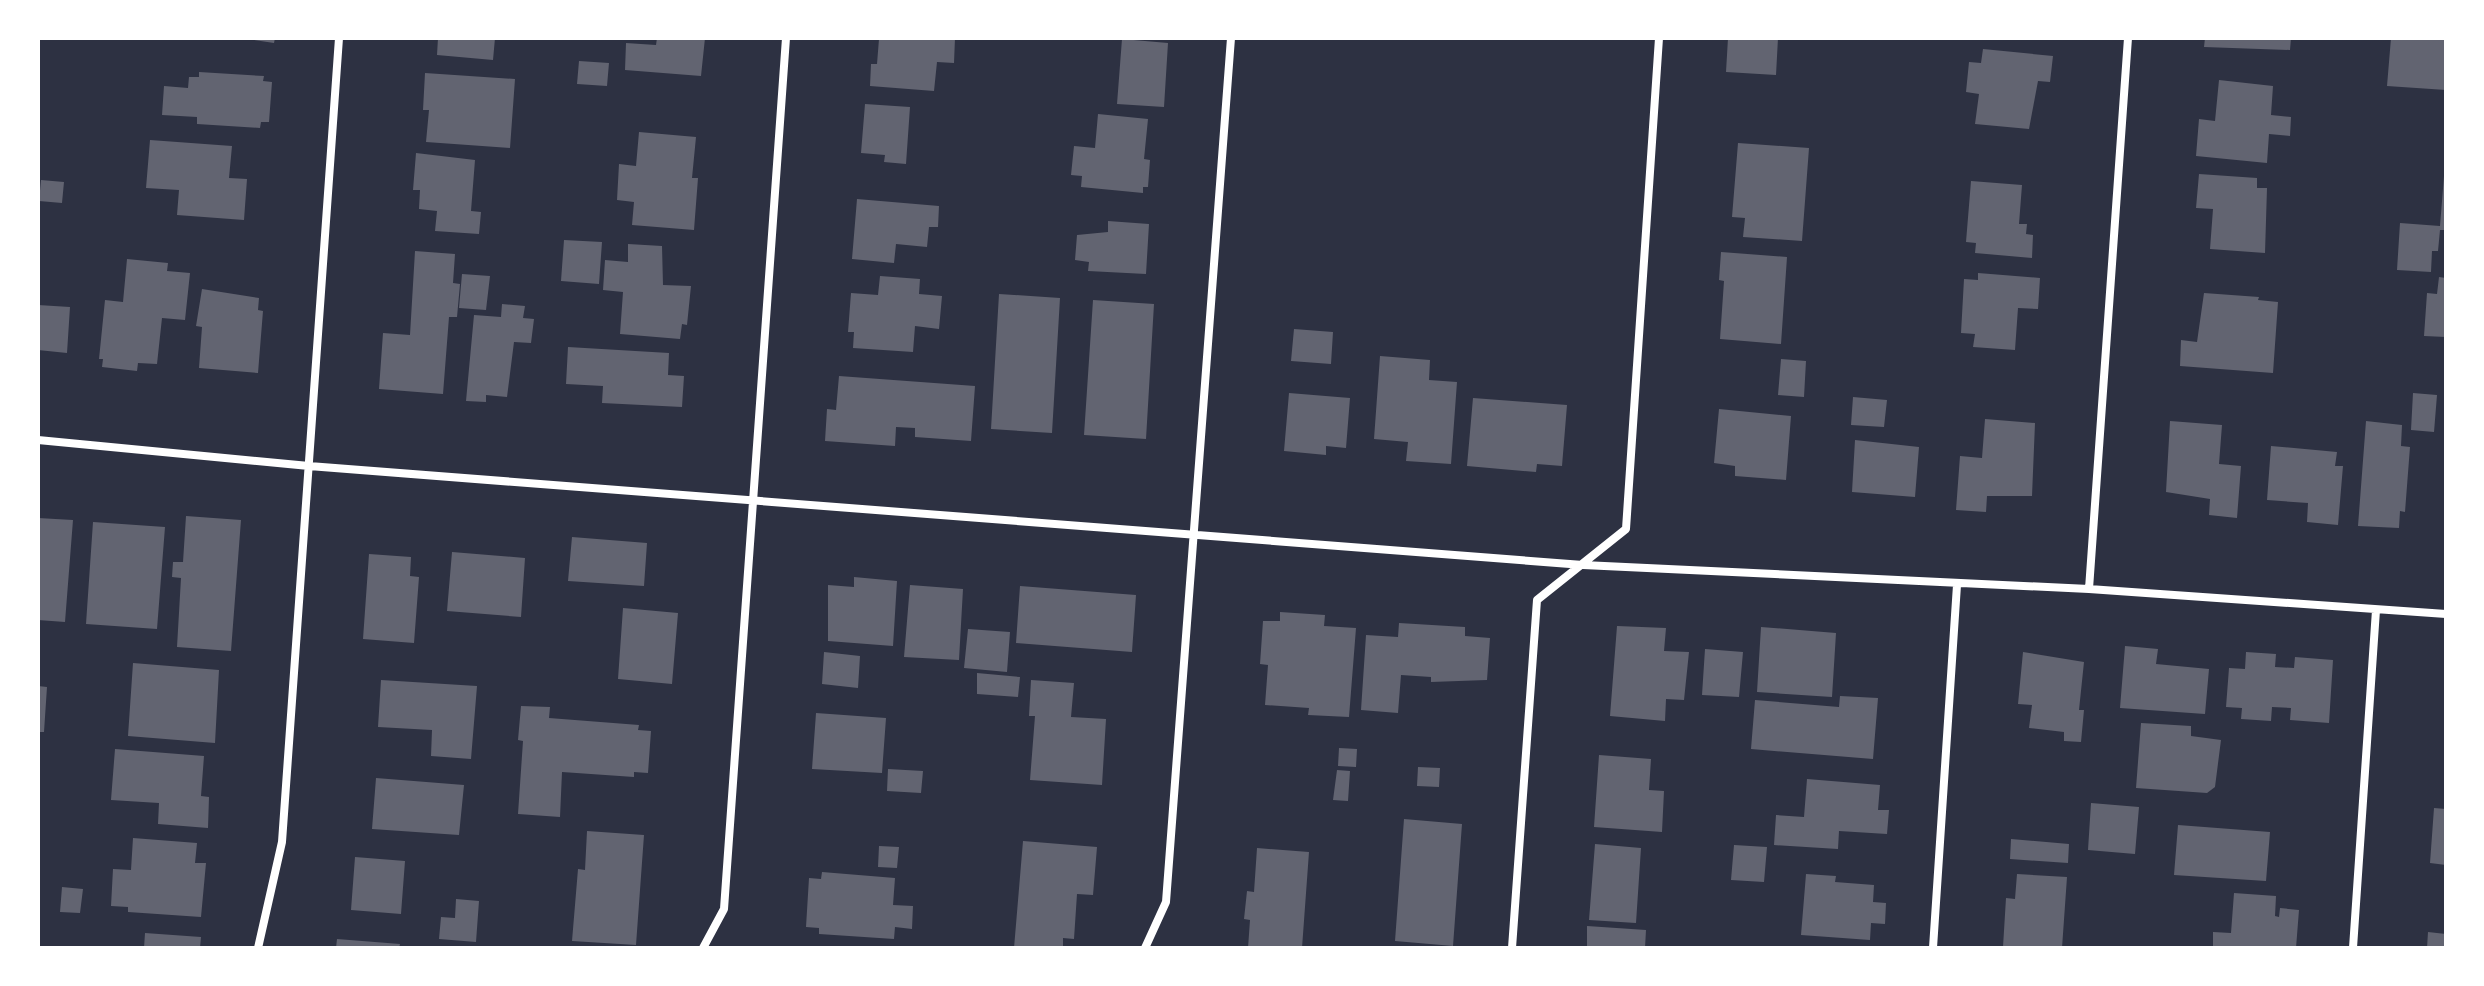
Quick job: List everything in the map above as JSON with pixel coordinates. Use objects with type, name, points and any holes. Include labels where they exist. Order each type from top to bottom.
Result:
[{"type":"street","points":[[258,948],[282,842],[339,38]]},
{"type":"street","points":[[703,948],[724,909],[786,38]]},
{"type":"street","points":[[1145,948],[1166,902],[1231,38]]},
{"type":"street","points":[[1512,948],[1537,600],[1626,529],[1659,38]]},
{"type":"street","points":[[2089,589],[2128,38]]},
{"type":"street","points":[[38,440],[309,466],[753,502],[1583,565],[2089,589],[2446,614]]},
{"type":"street","points":[[1933,948],[1957,585]]},
{"type":"street","points":[[2353,948],[2376,610]]},
{"type":"building","points":[[240,38],[275,38],[274,43]]},
{"type":"building","points":[[438,38],[495,38],[493,60],[437,55]]},
{"type":"building","points":[[657,38],[705,38],[701,76],[625,70],[626,43],[656,45]]},
{"type":"building","points":[[955,38],[954,63],[937,62],[934,91],[870,86],[871,64],[877,64],[879,39]]},
{"type":"building","points":[[1728,38],[1778,38],[1776,75],[1726,72]]},
{"type":"building","points":[[2205,38],[2291,38],[2290,50],[2204,47]]},
{"type":"building","points":[[2391,38],[2446,38],[2446,90],[2387,86]]},
{"type":"building","points":[[1122,39],[1168,43],[1164,107],[1117,104]]},
{"type":"building","points":[[1983,49],[2053,56],[2050,82],[2038,81],[2029,129],[1975,124],[1979,94],[1966,92],[1969,62],[1981,63]]},
{"type":"building","points":[[579,61],[609,63],[607,86],[577,84]]},
{"type":"building","points":[[199,72],[264,76],[263,81],[272,82],[269,122],[261,122],[260,128],[197,124],[197,117],[162,115],[164,86],[188,88],[189,77],[199,77]]},
{"type":"building","points":[[425,73],[515,79],[510,148],[426,142],[429,110],[423,110]]},
{"type":"building","points":[[2219,80],[2273,86],[2271,115],[2291,117],[2290,136],[2269,134],[2267,163],[2196,156],[2199,119],[2215,121]]},
{"type":"building","points":[[865,104],[910,107],[906,164],[884,162],[885,155],[861,153]]},
{"type":"building","points":[[1098,114],[1148,119],[1144,159],[1150,160],[1148,187],[1143,187],[1143,193],[1081,187],[1082,176],[1071,175],[1074,146],[1095,148]]},
{"type":"building","points":[[639,132],[696,137],[692,178],[698,178],[694,230],[632,225],[634,202],[617,200],[619,164],[636,166]]},
{"type":"building","points":[[150,140],[232,146],[229,178],[247,179],[244,220],[177,215],[179,190],[146,188]]},
{"type":"building","points":[[1738,143],[1809,148],[1802,241],[1743,237],[1745,218],[1732,217]]},
{"type":"building","points":[[416,153],[475,160],[471,211],[481,212],[479,234],[435,231],[437,211],[419,209],[420,190],[413,190]]},
{"type":"building","points":[[2199,174],[2257,178],[2257,188],[2267,188],[2265,253],[2210,249],[2213,209],[2196,208]]},
{"type":"building","points":[[2444,176],[2446,230],[2440,230],[2438,251],[2432,251],[2431,272],[2397,270],[2400,223],[2440,226]]},
{"type":"building","points":[[41,180],[64,182],[62,203],[39,201]]},
{"type":"building","points":[[1971,181],[2022,185],[2019,224],[2027,224],[2026,234],[2033,235],[2032,258],[1975,253],[1976,243],[1966,242]]},
{"type":"building","points":[[857,199],[939,206],[938,227],[929,227],[927,247],[896,244],[894,263],[852,259]]},
{"type":"building","points":[[1108,221],[1149,224],[1146,274],[1088,271],[1089,262],[1075,260],[1077,235],[1108,232]]},
{"type":"building","points":[[564,240],[602,242],[599,284],[561,281]]},
{"type":"building","points":[[628,244],[662,246],[663,285],[691,286],[687,325],[682,324],[680,339],[620,334],[623,292],[603,290],[605,260],[628,262]]},
{"type":"building","points":[[415,251],[455,254],[453,283],[460,284],[457,317],[449,317],[443,394],[379,389],[383,333],[410,335]]},
{"type":"building","points":[[1721,252],[1787,257],[1781,344],[1720,339],[1724,281],[1719,280]]},
{"type":"building","points":[[127,259],[168,263],[167,271],[190,273],[185,320],[162,318],[157,364],[138,363],[137,371],[102,367],[103,359],[99,359],[105,300],[123,302]]},
{"type":"building","points":[[1978,273],[2040,278],[2038,309],[2018,308],[2015,350],[1973,347],[1975,334],[1961,333],[1964,279],[1978,280]]},
{"type":"building","points":[[462,274],[490,276],[486,310],[459,308]]},
{"type":"building","points":[[880,276],[920,279],[919,294],[942,296],[939,329],[915,326],[913,352],[853,348],[854,332],[848,332],[851,293],[878,295]]},
{"type":"building","points":[[2439,277],[2446,278],[2446,337],[2424,336],[2427,293],[2437,294]]},
{"type":"building","points":[[202,289],[259,298],[258,310],[263,311],[258,373],[199,368],[202,327],[196,326]]},
{"type":"building","points":[[2204,293],[2259,297],[2258,300],[2278,302],[2273,373],[2180,366],[2181,340],[2197,342]]},
{"type":"building","points":[[999,294],[1060,298],[1052,433],[991,429]]},
{"type":"building","points":[[1093,300],[1154,304],[1146,439],[1084,435]]},
{"type":"building","points":[[502,304],[525,306],[523,318],[534,319],[531,343],[514,342],[507,397],[486,395],[486,402],[466,401],[474,315],[501,317]]},
{"type":"building","points":[[38,305],[70,307],[67,353],[38,350]]},
{"type":"building","points":[[1294,329],[1333,332],[1331,364],[1291,361]]},
{"type":"building","points":[[568,347],[669,353],[668,375],[684,376],[682,407],[602,403],[603,386],[566,384]]},
{"type":"building","points":[[1380,356],[1430,360],[1429,380],[1457,382],[1451,464],[1406,461],[1408,442],[1374,439]]},
{"type":"building","points":[[1781,359],[1806,361],[1804,397],[1778,395]]},
{"type":"building","points":[[839,376],[975,386],[971,441],[915,437],[915,428],[896,427],[895,446],[825,441],[827,409],[836,410]]},
{"type":"building","points":[[1289,393],[1350,398],[1346,448],[1326,446],[1326,455],[1284,451]]},
{"type":"building","points":[[2413,393],[2437,395],[2434,432],[2411,430]]},
{"type":"building","points":[[1853,397],[1887,400],[1884,427],[1851,425]]},
{"type":"building","points":[[1473,398],[1567,405],[1562,466],[1537,464],[1536,472],[1467,466]]},
{"type":"building","points":[[1719,409],[1791,416],[1786,480],[1735,476],[1735,466],[1714,463]]},
{"type":"building","points":[[1985,419],[2035,423],[2032,496],[1987,496],[1986,512],[1956,510],[1960,456],[1982,458]]},
{"type":"building","points":[[2170,421],[2222,425],[2219,464],[2241,466],[2237,518],[2209,515],[2210,499],[2166,492]]},
{"type":"building","points":[[2366,421],[2402,425],[2401,446],[2410,447],[2405,512],[2400,511],[2399,528],[2358,526]]},
{"type":"building","points":[[1855,440],[1919,447],[1915,497],[1852,492]]},
{"type":"building","points":[[2271,446],[2337,452],[2335,466],[2343,466],[2338,525],[2307,522],[2308,503],[2267,500]]},
{"type":"building","points":[[186,516],[241,520],[231,651],[177,647],[181,578],[172,577],[173,562],[183,562]]},
{"type":"building","points":[[38,518],[73,520],[65,622],[38,620]]},
{"type":"building","points":[[93,522],[165,527],[157,629],[86,624]]},
{"type":"building","points":[[572,537],[647,543],[644,586],[568,581]]},
{"type":"building","points":[[452,552],[525,558],[521,617],[447,611]]},
{"type":"building","points":[[369,554],[411,557],[410,576],[419,577],[414,643],[363,639]]},
{"type":"building","points":[[854,577],[897,581],[893,646],[828,641],[828,585],[854,587]]},
{"type":"building","points":[[910,585],[963,589],[959,660],[904,657]]},
{"type":"building","points":[[1020,586],[1136,595],[1132,652],[1016,643]]},
{"type":"building","points":[[623,608],[678,613],[672,684],[618,679]]},
{"type":"building","points":[[1280,612],[1325,615],[1324,626],[1356,628],[1349,717],[1308,715],[1309,708],[1265,705],[1268,665],[1260,664],[1263,621],[1280,621]]},
{"type":"building","points":[[1399,623],[1465,627],[1465,636],[1490,638],[1487,680],[1431,682],[1431,677],[1401,675],[1398,713],[1361,710],[1366,635],[1398,637]]},
{"type":"building","points":[[1617,626],[1666,628],[1664,651],[1689,652],[1684,700],[1666,699],[1665,721],[1610,716]]},
{"type":"building","points":[[1761,627],[1836,633],[1832,697],[1757,692]]},
{"type":"building","points":[[968,629],[1010,632],[1007,672],[964,668]]},
{"type":"building","points":[[2125,646],[2158,649],[2156,664],[2209,669],[2205,714],[2120,708]]},
{"type":"building","points":[[1705,649],[1743,652],[1739,697],[1702,695]]},
{"type":"building","points":[[824,652],[860,656],[858,688],[822,684]]},
{"type":"building","points":[[2023,652],[2084,662],[2079,710],[2084,710],[2081,742],[2064,741],[2064,732],[2029,728],[2032,705],[2018,704]]},
{"type":"building","points":[[2246,652],[2276,654],[2275,667],[2294,668],[2295,657],[2333,660],[2329,723],[2290,720],[2291,708],[2272,707],[2271,721],[2241,719],[2242,708],[2226,707],[2229,668],[2245,669]]},
{"type":"building","points":[[133,663],[219,670],[215,743],[128,736]]},
{"type":"building","points":[[977,673],[1020,677],[1018,697],[977,694]]},
{"type":"building","points":[[381,680],[477,686],[471,759],[431,756],[432,730],[378,727]]},
{"type":"building","points":[[1031,680],[1074,683],[1071,717],[1106,719],[1102,785],[1030,780],[1035,716],[1029,716]]},
{"type":"building","points":[[38,686],[47,687],[44,732],[38,732]]},
{"type":"building","points":[[1840,696],[1878,698],[1873,759],[1751,749],[1755,700],[1839,707]]},
{"type":"building","points":[[521,706],[550,707],[549,718],[639,725],[638,730],[651,731],[648,773],[634,772],[634,777],[562,772],[560,817],[518,814],[523,741],[518,740]]},
{"type":"building","points":[[816,713],[886,718],[882,773],[812,769]]},
{"type":"building","points":[[2141,723],[2191,726],[2191,736],[2221,740],[2215,787],[2207,793],[2136,788]]},
{"type":"building","points":[[1339,748],[1357,749],[1356,767],[1338,766]]},
{"type":"building","points":[[115,749],[204,756],[201,796],[209,797],[208,828],[158,824],[159,803],[111,800]]},
{"type":"building","points":[[1599,755],[1651,759],[1649,790],[1664,791],[1662,832],[1594,827]]},
{"type":"building","points":[[1418,767],[1440,768],[1439,787],[1417,786]]},
{"type":"building","points":[[888,769],[923,771],[921,793],[887,791]]},
{"type":"building","points":[[1337,770],[1350,771],[1348,801],[1333,800]]},
{"type":"building","points":[[376,778],[464,785],[459,835],[372,829]]},
{"type":"building","points":[[1807,779],[1880,785],[1878,810],[1889,810],[1887,834],[1839,831],[1838,849],[1774,845],[1776,815],[1804,817]]},
{"type":"building","points":[[2091,803],[2139,807],[2135,854],[2088,850]]},
{"type":"building","points":[[2434,808],[2446,809],[2446,865],[2430,863]]},
{"type":"building","points":[[1404,819],[1462,824],[1453,946],[1395,941]]},
{"type":"building","points":[[2178,825],[2270,832],[2266,881],[2174,875]]},
{"type":"building","points":[[587,831],[644,835],[636,945],[572,941],[578,869],[585,870]]},
{"type":"building","points":[[133,838],[197,843],[195,863],[206,863],[201,917],[128,912],[128,907],[111,906],[113,869],[131,870]]},
{"type":"building","points":[[2011,839],[2069,844],[2068,863],[2010,859]]},
{"type":"building","points":[[1023,841],[1097,847],[1093,895],[1077,894],[1074,939],[1063,938],[1063,948],[1014,948]]},
{"type":"building","points":[[1595,844],[1641,848],[1636,923],[1589,920]]},
{"type":"building","points":[[1734,845],[1767,847],[1764,882],[1731,880]]},
{"type":"building","points":[[879,846],[899,847],[897,868],[878,867]]},
{"type":"building","points":[[1257,848],[1309,852],[1302,948],[1248,948],[1250,920],[1244,919],[1247,891],[1254,892]]},
{"type":"building","points":[[355,857],[405,861],[401,914],[351,910]]},
{"type":"building","points":[[822,872],[895,878],[893,905],[913,906],[912,929],[895,927],[894,939],[819,934],[819,928],[806,927],[809,878],[821,879]]},
{"type":"building","points":[[1806,874],[1836,876],[1835,882],[1874,885],[1873,902],[1886,903],[1885,924],[1871,923],[1870,940],[1801,935]]},
{"type":"building","points":[[2017,874],[2067,877],[2062,948],[2003,947],[2006,898],[2015,899]]},
{"type":"building","points":[[62,887],[83,889],[80,913],[60,912]]},
{"type":"building","points":[[2234,893],[2276,896],[2275,916],[2279,917],[2280,908],[2299,910],[2296,948],[2213,948],[2213,932],[2231,933]]},
{"type":"building","points":[[456,899],[479,901],[476,942],[439,939],[441,917],[455,918]]},
{"type":"building","points":[[1587,926],[1646,930],[1645,948],[1587,948]]},
{"type":"building","points":[[2428,932],[2446,934],[2446,948],[2427,948]]},
{"type":"building","points":[[145,933],[201,937],[200,948],[144,948]]},
{"type":"building","points":[[337,939],[400,944],[399,948],[336,948]]}]
